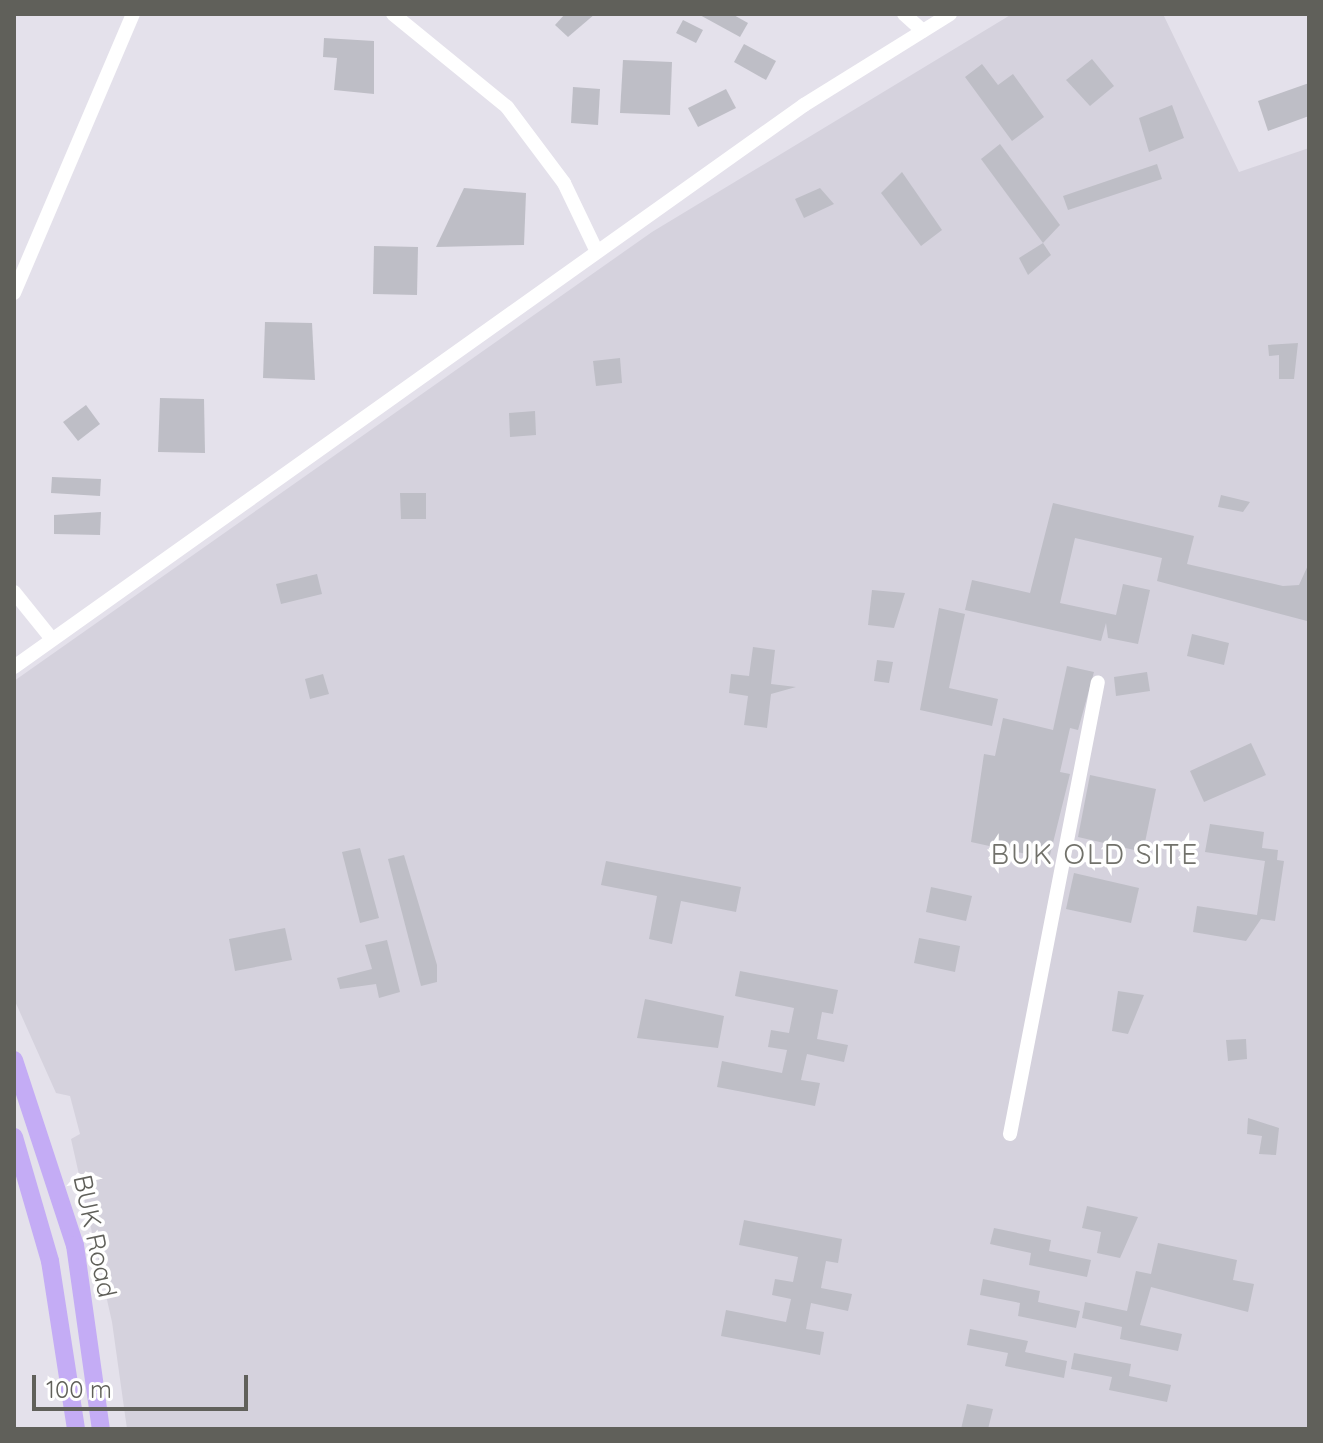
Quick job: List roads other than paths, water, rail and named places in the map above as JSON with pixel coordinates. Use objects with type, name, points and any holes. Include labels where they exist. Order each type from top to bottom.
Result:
[{"type":"main road","name":"BUK Road","points":[[14,1060],[75,1245],[101,1429]]},
{"type":"main road","name":"BUK Road","points":[[14,1137],[50,1261],[76,1429]]},
{"type":"street","points":[[14,293],[133,14]]},
{"type":"street","points":[[393,14],[507,107],[564,183],[597,252]]},
{"type":"street","points":[[904,14],[923,31]]},
{"type":"street","points":[[14,667],[597,252],[950,14]]},
{"type":"street","points":[[14,592],[51,638]]},
{"type":"street","points":[[1010,1134],[1098,682]]},
{"type":"district","name":"BUK OLD SITE","points":[[1095,854]]}]
